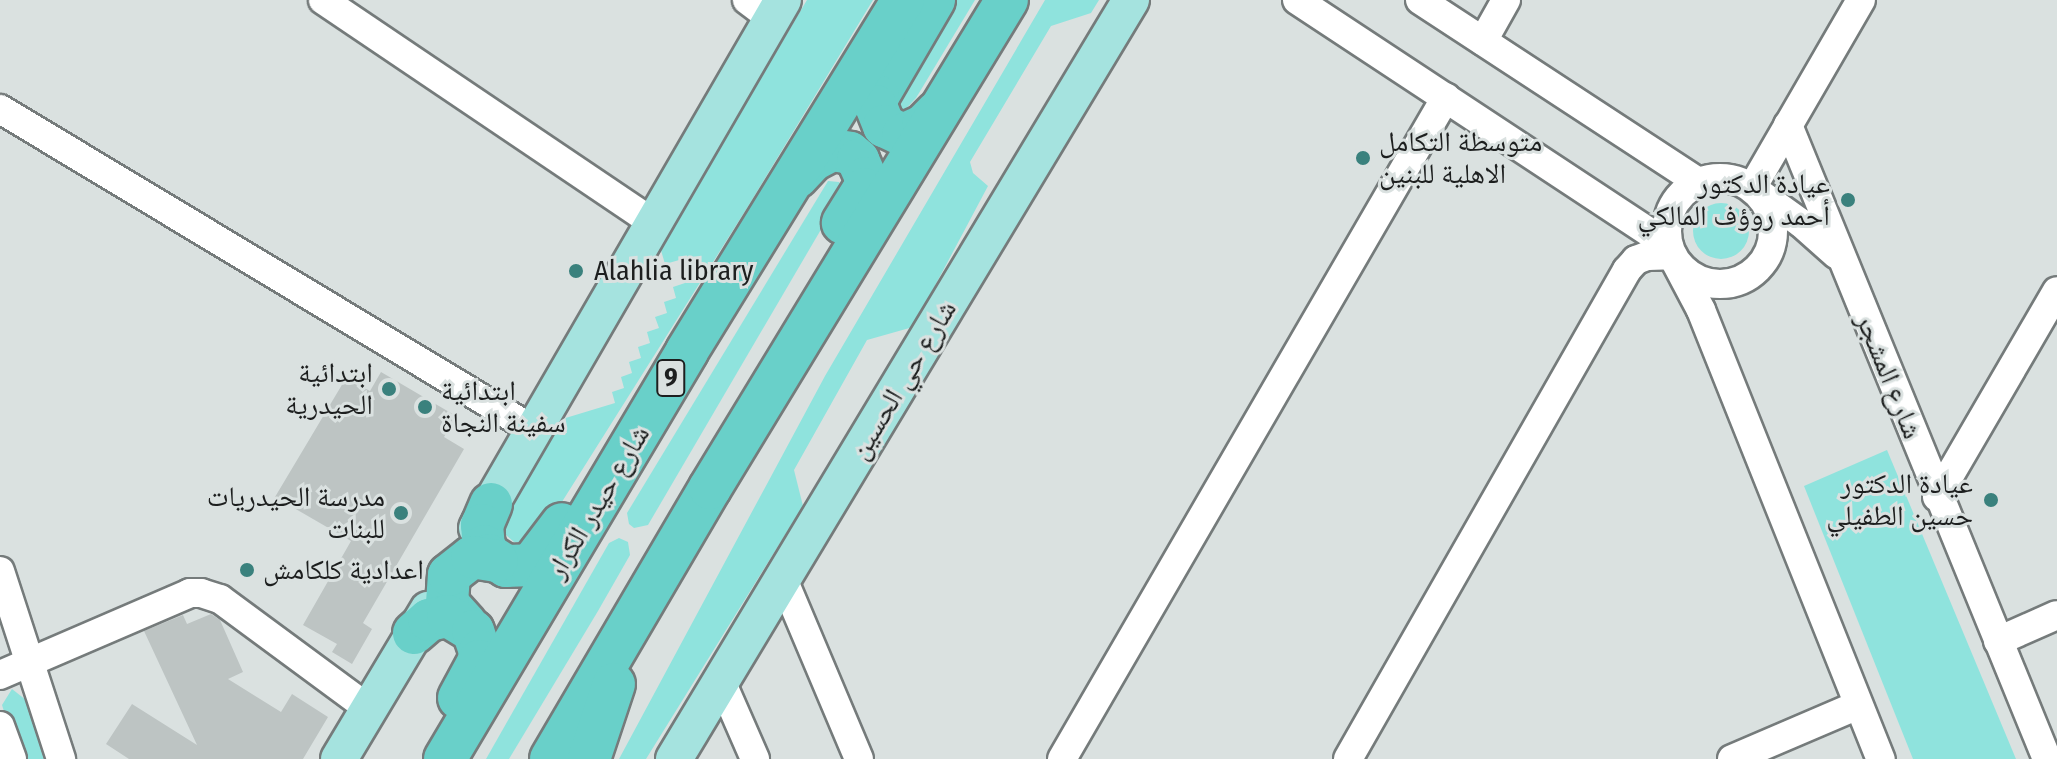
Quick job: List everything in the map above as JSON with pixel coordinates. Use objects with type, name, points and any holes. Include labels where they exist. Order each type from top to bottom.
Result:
[{"type":"highway","name":"شارع حيدر الكرار","points":[[445,759],[687,351],[903,0]]},
{"type":"highway","points":[[934,0],[878,96],[876,106],[884,126],[903,135],[923,126],[937,112]]},
{"type":"highway","points":[[551,759],[710,488],[1007,0]]},
{"type":"highway","points":[[710,488],[718,455],[756,371],[864,189],[866,178],[858,160],[850,153],[832,150],[813,160],[788,188]]},
{"type":"highway","points":[[433,759],[479,661],[478,641],[447,603],[449,575],[472,557],[522,567],[538,559],[645,393],[687,351]]},
{"type":"highway","points":[[491,504],[481,534],[489,555],[497,561]]},
{"type":"highway","points":[[414,633],[438,617],[448,616],[466,624]]},
{"type":"highway","points":[[589,759],[613,693],[624,632]]},
{"type":"main road","name":"شارع حي الحسين","points":[[674,759],[1131,0]]},
{"type":"main road","points":[[339,759],[491,504],[532,429],[656,225],[767,6]]},
{"type":"street","points":[[323,0],[656,225]]},
{"type":"street","points":[[1297,0],[1446,97],[1672,253],[1701,281],[1717,285],[1733,283],[1755,271],[1770,252],[1774,236],[1773,219],[1754,190]]},
{"type":"street","points":[[1420,0],[1698,182]]},
{"type":"street","points":[[1483,41],[1506,0]]},
{"type":"street","points":[[1754,190],[1861,0]]},
{"type":"street","points":[[1062,759],[1446,97]]},
{"type":"street","points":[[0,109],[532,429]]},
{"type":"street","name":"شارع المشجر","points":[[1788,125],[1937,497],[2047,759]]},
{"type":"street","points":[[1842,260],[1801,223],[1754,190],[1726,178],[1698,182],[1685,190],[1668,215],[1672,253],[1694,293],[1881,759]]},
{"type":"street","points":[[1348,759],[1627,270],[1636,260],[1672,253]]},
{"type":"street","points":[[1937,497],[2057,291]]},
{"type":"street","points":[[0,571],[61,759]]},
{"type":"street","points":[[783,579],[859,759]]},
{"type":"street","points":[[0,675],[190,593],[201,593],[220,599],[368,708]]},
{"type":"street","points":[[1998,641],[2057,615]]},
{"type":"street","points":[[721,681],[755,759]]},
{"type":"street","points":[[1732,759],[1858,705]]},
{"type":"street","points":[[0,726],[12,759]]},
{"type":"shaded area","points":[[807,0],[873,0],[747,208],[543,532],[526,544],[514,542],[506,535],[503,518],[559,420],[615,403],[612,392],[624,388],[621,377],[632,373],[629,362],[641,358],[638,347],[650,343],[647,332],[659,328],[655,317],[667,313],[664,302],[676,298],[673,287],[685,283],[682,272],[694,268],[690,257],[665,264],[660,247]]},
{"type":"shaded area","points":[[942,0],[975,0],[916,98],[901,114],[891,89]]},
{"type":"shaded area","points":[[1045,0],[1099,0],[1091,13],[1051,26],[970,162],[973,173],[988,186],[913,327],[867,340],[794,470],[803,506],[646,759],[619,759],[825,376]]},
{"type":"shaded area","points":[[828,181],[839,182],[843,189],[833,209],[648,525],[634,528],[629,524],[627,513]]},
{"type":"shaded area","points":[[1721,203],[1741,211],[1749,231],[1741,251],[1721,259],[1701,251],[1693,231],[1701,211]]},
{"type":"shaded area","points":[[1887,450],[2016,759],[1913,759],[1804,486]]},
{"type":"shaded area","points":[[619,538],[628,542],[630,555],[509,759],[486,759],[609,543]]},
{"type":"shaded area","points":[[12,689],[26,700],[44,759],[19,759],[2,705]]},
{"type":"building","points":[[381,372],[456,416],[444,437],[464,449],[363,623],[372,629],[352,664],[332,652],[337,644],[303,625],[351,541],[275,497],[346,378],[370,391]]},
{"type":"building","points":[[211,614],[220,620],[243,672],[228,679],[281,712],[292,694],[328,717],[303,759],[129,759],[106,744],[132,704],[197,745],[144,631],[183,615],[187,624]]},
{"type":"place","name":"متوسطة التكامل الاهلية للبنين","points":[[1363,158]]},
{"type":"place","name":"عيادة الدكتور أحمد روؤف المالكي","points":[[1848,200]]},
{"type":"place","name":"Alahlia library","points":[[576,271]]},
{"type":"place","name":"ابتدائية الحيدرية","points":[[389,389]]},
{"type":"place","name":"ابتدائية سفينة النجاة","points":[[425,407]]},
{"type":"place","name":"عيادة الدكتور حسين الطفيلي","points":[[1991,500]]},
{"type":"place","name":"مدرسة الحيدريات للبنات","points":[[401,513]]},
{"type":"place","name":"اعدادية كلكامش","points":[[247,570]]}]
